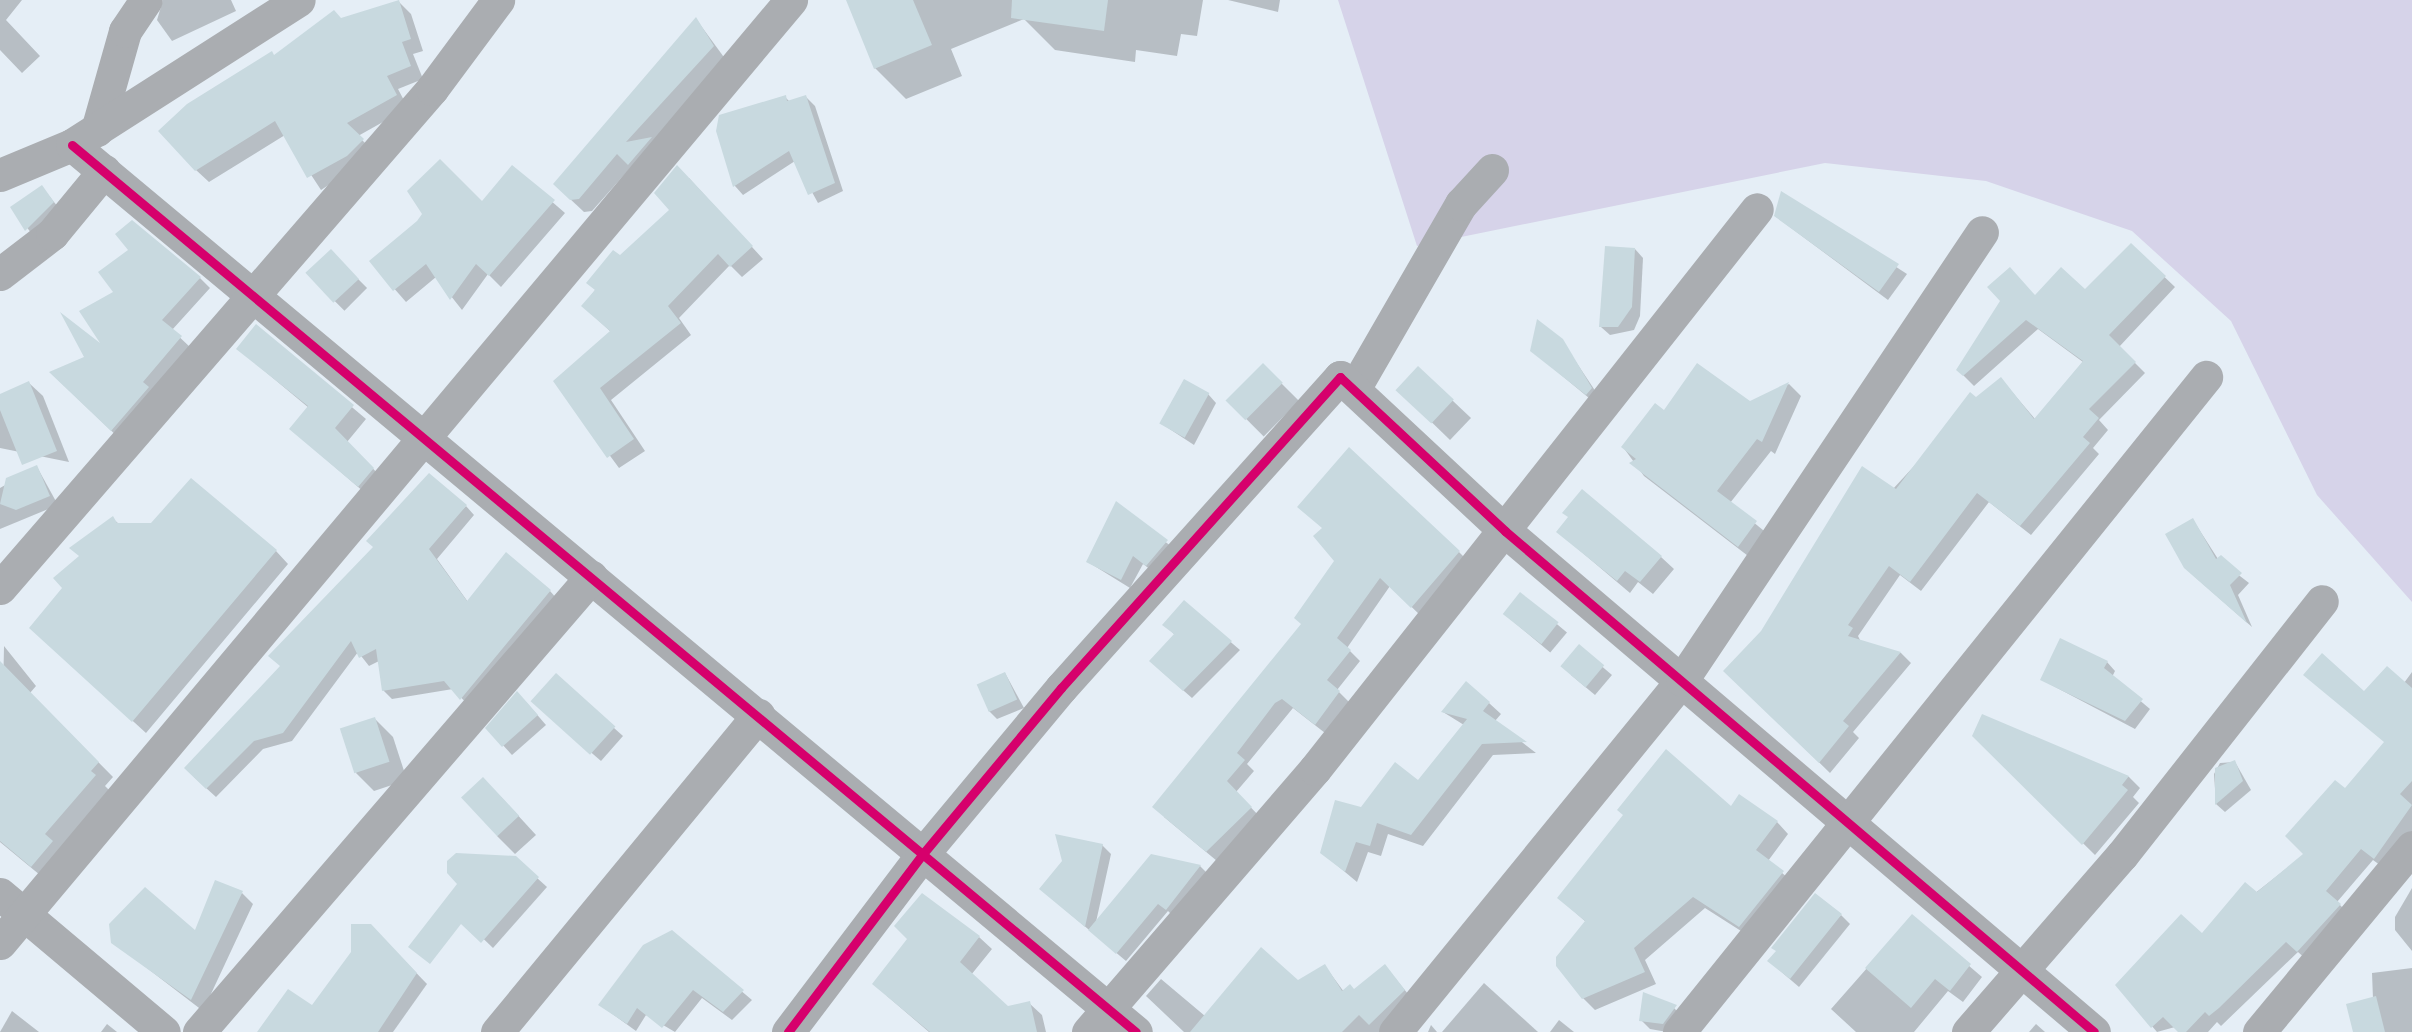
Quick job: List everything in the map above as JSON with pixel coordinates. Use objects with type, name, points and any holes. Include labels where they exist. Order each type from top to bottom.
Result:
[{"type":"street","points":[[84,138],[125,30],[146,0]]},
{"type":"street","points":[[0,175],[84,138],[298,0]]},
{"type":"street","points":[[0,588],[432,89],[498,0]]},
{"type":"street","points":[[0,943],[11,905],[422,434],[791,0]]},
{"type":"street","points":[[84,138],[104,171],[758,715],[921,856],[1098,1020],[1136,1032]]},
{"type":"street","points":[[1354,389],[1461,204],[1492,170]]},
{"type":"street","points":[[0,274],[52,234],[104,171]]},
{"type":"street","points":[[1098,1020],[1315,769],[1757,209]]},
{"type":"street","points":[[1395,1032],[1682,680],[1982,232]]},
{"type":"street","points":[[788,1032],[921,856],[1060,688],[1340,376],[1505,531],[1682,680],[1847,826],[2094,1032]]},
{"type":"street","points":[[1679,1032],[2206,377]]},
{"type":"street","points":[[198,1032],[591,577]]},
{"type":"street","points":[[1968,1032],[2023,974],[2322,601]]},
{"type":"street","points":[[497,1032],[758,715]]},
{"type":"street","points":[[2259,1032],[2412,847]]},
{"type":"street","points":[[11,905],[164,1032]]},
{"type":"shaded area","points":[[1338,0],[2412,0],[2412,602],[2317,495],[2231,321],[2132,231],[1986,181],[1825,163],[1417,246]]},
{"type":"building","points":[[399,0],[411,39],[402,42],[411,66],[387,76],[397,95],[347,123],[364,139],[347,156],[307,178],[275,121],[195,171],[158,131],[187,104],[272,51],[274,55],[334,10],[341,18]]},
{"type":"building","points":[[846,0],[913,0],[932,45],[874,69]]},
{"type":"building","points":[[1012,0],[1108,0],[1104,31],[1011,18]]},
{"type":"building","points":[[696,17],[714,46],[626,142],[652,137],[628,165],[617,154],[579,199],[570,200],[553,184]]},
{"type":"building","points":[[786,95],[787,101],[806,95],[835,183],[808,195],[789,151],[733,187],[716,131],[719,115]]},
{"type":"building","points":[[440,159],[482,201],[512,165],[555,200],[489,276],[476,264],[450,300],[426,264],[393,291],[369,261],[417,221],[422,214],[407,191]]},
{"type":"building","points":[[677,165],[753,246],[730,267],[718,254],[668,306],[681,323],[600,388],[634,439],[607,458],[553,381],[610,331],[581,306],[595,290],[586,283],[613,250],[620,255],[669,210],[654,193]]},
{"type":"building","points":[[42,185],[54,202],[25,231],[10,207]]},
{"type":"building","points":[[1781,191],[1899,264],[1879,292],[1774,216]]},
{"type":"building","points":[[132,220],[201,277],[162,320],[182,336],[143,382],[149,387],[111,431],[49,372],[84,357],[60,312],[100,343],[79,311],[113,292],[98,272],[128,250],[115,234]]},
{"type":"building","points":[[2131,243],[2166,276],[2109,335],[2136,362],[2089,409],[2099,418],[2083,437],[2090,443],[2020,526],[1977,493],[1910,582],[1889,566],[1848,625],[1853,628],[1848,636],[1901,652],[1843,721],[1849,726],[1819,763],[1723,671],[1761,631],[1862,466],[1896,489],[1970,392],[1976,397],[2001,377],[2034,419],[2083,361],[2026,320],[1963,376],[1956,370],[2000,301],[1987,287],[2010,267],[2035,295],[2061,267],[2085,289]]},
{"type":"building","points":[[1605,246],[1635,248],[1632,307],[1618,327],[1599,327]]},
{"type":"building","points":[[331,249],[359,279],[333,303],[305,273]]},
{"type":"building","points":[[1537,319],[1563,339],[1592,388],[1586,395],[1530,351]]},
{"type":"building","points":[[256,324],[354,405],[335,428],[374,468],[358,487],[289,429],[308,406],[236,349]]},
{"type":"building","points":[[1263,363],[1283,383],[1245,420],[1226,400]]},
{"type":"building","points":[[1697,363],[1750,401],[1789,382],[1762,442],[1757,439],[1717,491],[1757,521],[1738,547],[1629,463],[1636,459],[1621,447],[1655,403],[1664,410]]},
{"type":"building","points":[[1418,366],[1454,399],[1431,424],[1395,390]]},
{"type":"building","points":[[1184,379],[1209,393],[1185,438],[1159,424]]},
{"type":"building","points":[[29,381],[57,451],[22,465],[0,410],[0,394]]},
{"type":"building","points":[[1349,447],[1460,551],[1411,608],[1380,578],[1337,638],[1351,650],[1327,680],[1340,691],[1315,725],[1282,699],[1275,703],[1237,753],[1245,760],[1227,781],[1252,807],[1206,852],[1152,807],[1301,624],[1294,618],[1334,561],[1313,536],[1322,528],[1297,507]]},
{"type":"building","points":[[37,465],[50,496],[16,510],[0,504],[6,478]]},
{"type":"building","points":[[429,473],[467,505],[429,549],[467,601],[506,552],[551,590],[460,700],[444,681],[382,691],[376,649],[359,658],[351,641],[283,733],[254,741],[206,789],[184,768],[280,666],[268,656],[373,547],[366,541]]},
{"type":"building","points":[[191,478],[277,550],[132,722],[29,628],[62,588],[53,578],[79,556],[69,548],[113,516],[117,523],[151,523]]},
{"type":"building","points":[[1582,489],[1662,556],[1640,582],[1625,571],[1617,581],[1556,532],[1568,517],[1562,513]]},
{"type":"building","points":[[1116,501],[1168,540],[1146,566],[1133,556],[1121,580],[1086,562]]},
{"type":"building","points":[[2193,518],[2216,559],[2221,555],[2242,573],[2230,585],[2247,623],[2184,568],[2165,534]]},
{"type":"building","points":[[1520,592],[1559,622],[1541,644],[1503,614]]},
{"type":"building","points":[[1184,600],[1232,641],[1183,691],[1149,661],[1174,634],[1162,625]]},
{"type":"building","points":[[2060,638],[2108,661],[2104,668],[2143,699],[2125,721],[2040,680]]},
{"type":"building","points":[[1579,644],[1604,665],[1586,687],[1560,666]]},
{"type":"building","points":[[2322,653],[2364,691],[2387,666],[2412,688],[2412,781],[2400,794],[2412,805],[2374,859],[2361,849],[2326,891],[2341,904],[2297,952],[2286,942],[2219,1008],[2209,1016],[2205,1012],[2186,1032],[2178,1032],[2163,1017],[2151,1028],[2115,985],[2181,914],[2202,933],[2245,882],[2257,892],[2303,854],[2285,836],[2335,780],[2345,788],[2384,742],[2303,675]]},
{"type":"building","points":[[0,661],[99,762],[91,771],[96,775],[45,834],[53,841],[31,867],[0,841]]},
{"type":"building","points":[[1005,672],[1017,699],[989,712],[977,685]]},
{"type":"building","points":[[556,673],[615,727],[590,755],[531,701]]},
{"type":"building","points":[[1466,681],[1490,702],[1483,711],[1527,742],[1482,744],[1411,835],[1377,823],[1370,846],[1356,842],[1345,872],[1320,853],[1335,800],[1361,807],[1395,762],[1418,780],[1467,719],[1441,712]]},
{"type":"building","points":[[517,691],[538,715],[502,747],[485,728]]},
{"type":"building","points":[[1982,714],[2129,776],[2122,785],[2128,790],[2082,845],[1972,736]]},
{"type":"building","points":[[375,717],[390,762],[354,773],[340,728]]},
{"type":"building","points":[[1666,749],[1731,806],[1739,794],[1778,821],[1756,850],[1784,871],[1739,927],[1693,897],[1634,948],[1645,972],[1582,999],[1556,966],[1556,957],[1585,921],[1557,898],[1623,815],[1617,810]]},
{"type":"building","points":[[2235,760],[2243,781],[2215,805],[2215,768]]},
{"type":"building","points":[[483,777],[519,816],[497,836],[461,797]]},
{"type":"building","points":[[1055,834],[1103,844],[1085,927],[1039,889],[1062,861]]},
{"type":"building","points":[[456,853],[516,856],[539,877],[481,943],[461,924],[430,964],[408,947],[457,884],[447,873],[447,861]]},
{"type":"building","points":[[1151,854],[1201,865],[1166,910],[1158,904],[1116,954],[1088,930]]},
{"type":"building","points":[[215,880],[243,891],[191,1000],[111,943],[109,924],[145,887],[195,930]]},
{"type":"building","points":[[922,893],[980,936],[960,962],[1008,1006],[1030,1001],[1037,1032],[930,1032],[872,984],[907,939],[894,926]]},
{"type":"building","points":[[1815,893],[1842,914],[1790,979],[1767,961],[1776,951],[1771,948]]},
{"type":"building","points":[[1912,914],[1971,964],[1950,991],[1935,979],[1911,1008],[1865,968]]},
{"type":"building","points":[[351,924],[371,924],[417,973],[378,1032],[257,1032],[288,989],[312,1005],[351,952]]},
{"type":"building","points":[[672,930],[744,990],[723,1012],[693,990],[662,1028],[637,1008],[627,1024],[598,1005],[643,945]]},
{"type":"building","points":[[1261,947],[1298,980],[1325,964],[1342,991],[1350,984],[1354,989],[1385,964],[1405,990],[1369,1025],[1359,1015],[1342,1032],[1190,1032]]},
{"type":"building","points":[[1643,992],[1677,1005],[1663,1024],[1639,1021]]},
{"type":"building","points":[[2376,996],[2385,1032],[2353,1032],[2346,1004]]},
{"type":"cycle path","points":[[72,145],[1136,1032]]},
{"type":"cycle path","points":[[788,1032],[921,856],[1061,688],[1340,377],[1505,531],[2094,1032]]}]
